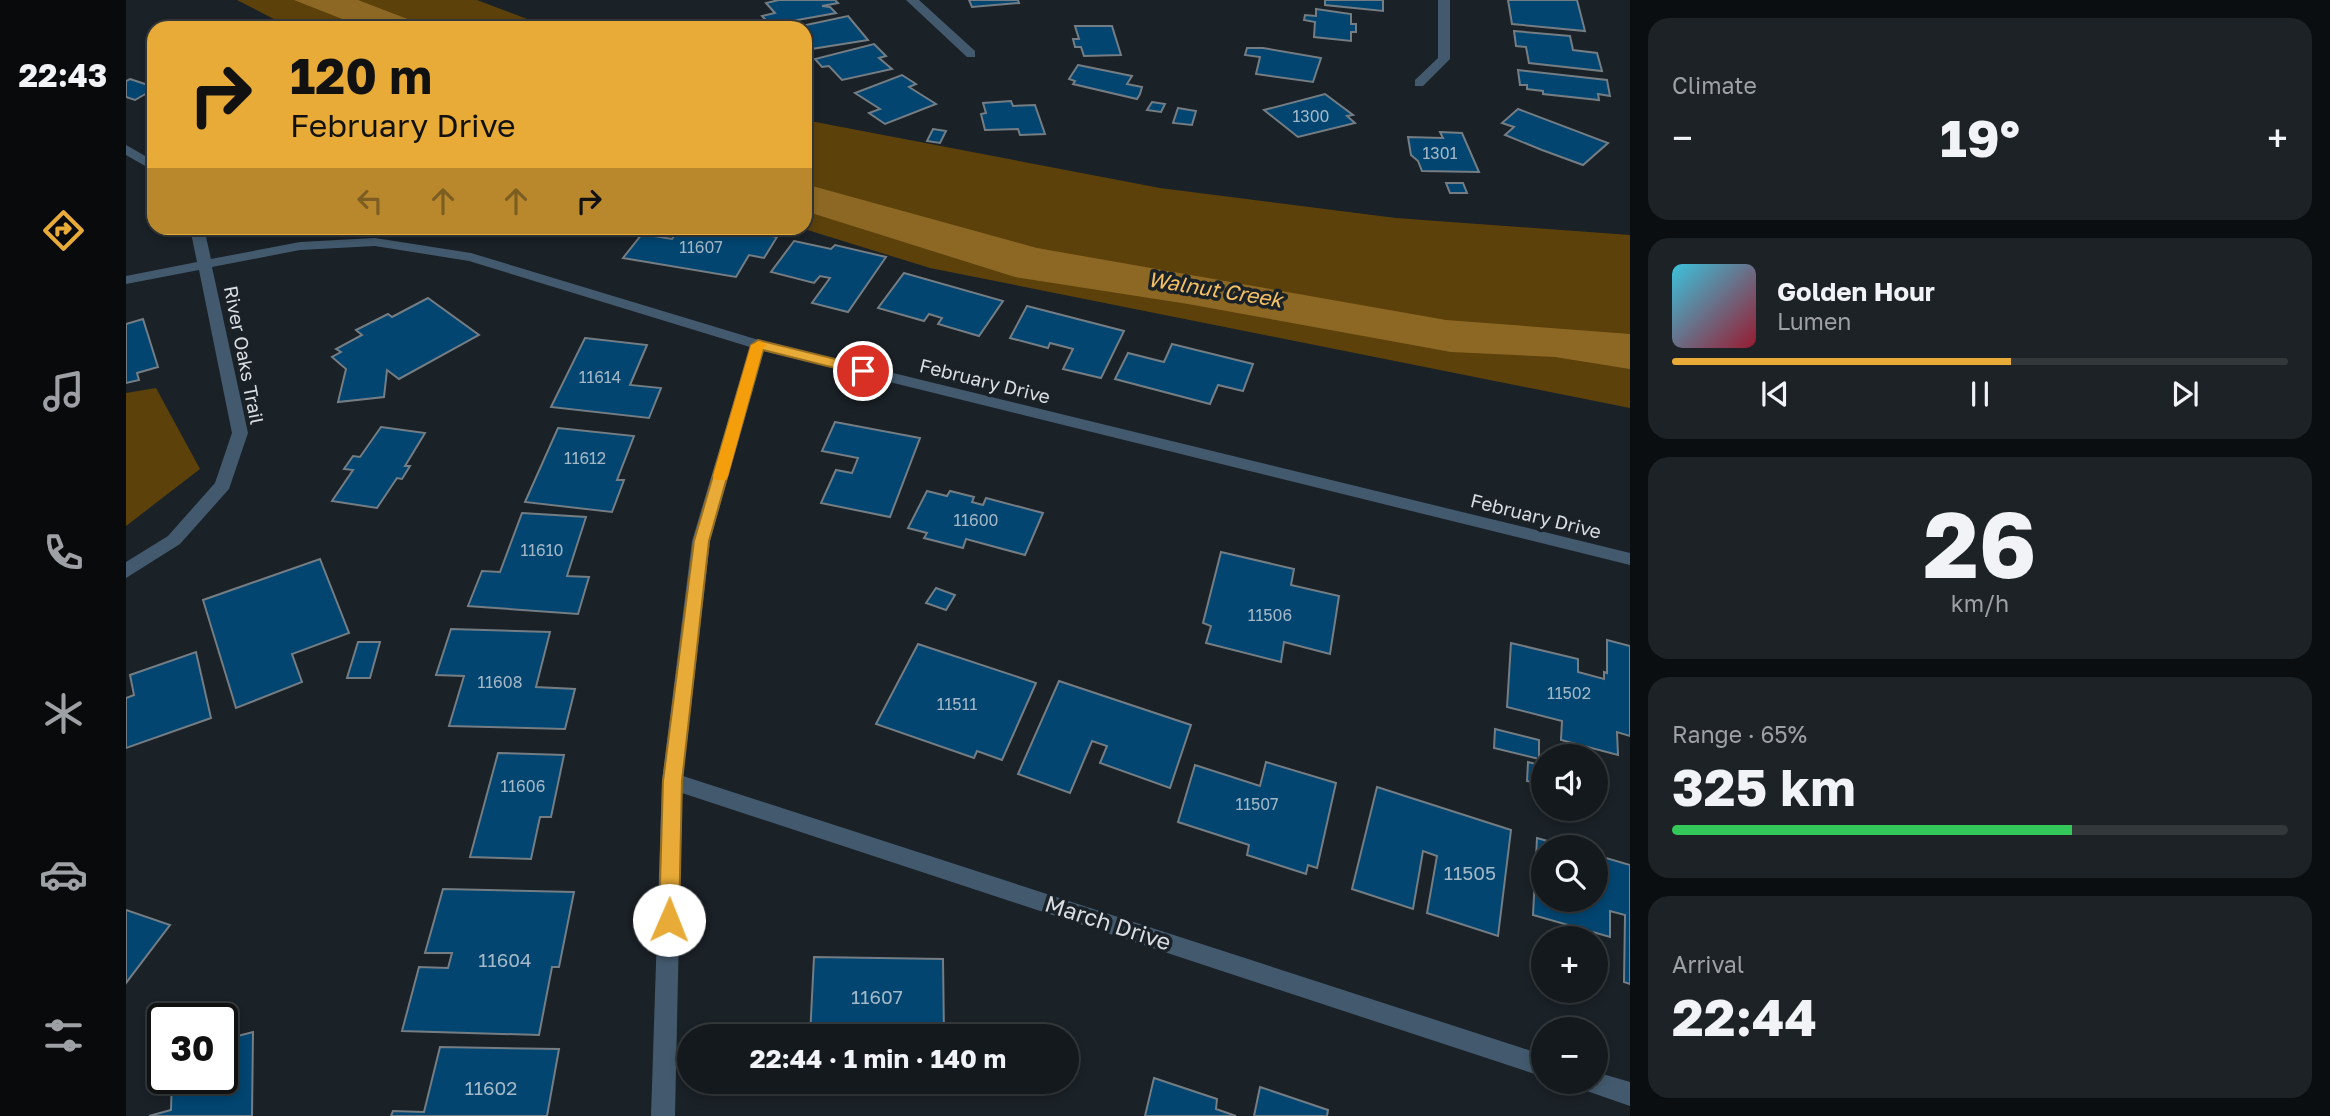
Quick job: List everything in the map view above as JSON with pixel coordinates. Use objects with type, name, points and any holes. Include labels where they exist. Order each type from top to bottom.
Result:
[{"type":"street","points":[[912,0],[971,54]]},
{"type":"street","points":[[1419,83],[1444,60],[1444,0]]},
{"type":"street","points":[[126,149],[147,162]]},
{"type":"street","name":"River Oaks Trail","points":[[126,571],[174,540],[223,485],[240,433],[199,235]]},
{"type":"street","name":"February Drive","points":[[126,280],[300,246],[375,242],[471,257],[758,345],[1630,559]]},
{"type":"street","points":[[663,1116],[673,781],[702,541],[758,345]]},
{"type":"street","name":"March Drive","points":[[673,781],[1531,1062]]},
{"type":"street","points":[[1608,1087],[1630,1094]]},
{"type":"shaded area","points":[[237,0],[477,0],[532,21],[278,21]]},
{"type":"shaded area","points":[[812,121],[1160,188],[1396,218],[1630,235],[1630,408],[930,268],[812,231]]},
{"type":"shaded area","points":[[156,388],[200,469],[126,526],[126,393]]},
{"type":"water","points":[[294,0],[358,0],[413,21],[347,21]]},
{"type":"water","name":"Walnut Creek","points":[[812,186],[1037,248],[1446,320],[1630,334],[1630,369],[1555,357],[1451,352],[1188,304],[1015,277],[812,213]]},
{"type":"building","points":[[779,0],[835,0],[838,3],[822,6],[830,7],[836,13],[792,21],[766,21],[762,16],[775,13],[766,3]]},
{"type":"building","points":[[969,0],[1018,0],[1019,3],[972,7]]},
{"type":"building","points":[[1325,0],[1383,0],[1383,11],[1325,5]]},
{"type":"building","points":[[1508,0],[1577,0],[1585,31],[1512,24]]},
{"type":"building","points":[[1316,9],[1351,14],[1351,24],[1356,24],[1356,32],[1351,32],[1351,41],[1314,37],[1315,22],[1304,20],[1305,15],[1316,16]]},
{"type":"building","points":[[848,16],[868,40],[812,49],[812,24]]},
{"type":"building","points":[[1075,26],[1112,26],[1121,55],[1084,56],[1081,47],[1075,47],[1073,39],[1079,39]]},
{"type":"building","points":[[1514,31],[1570,36],[1573,50],[1597,53],[1602,71],[1529,63],[1526,47],[1516,46]]},
{"type":"building","points":[[874,44],[886,56],[879,58],[892,69],[842,80],[829,66],[822,67],[815,59]]},
{"type":"building","points":[[1247,48],[1263,48],[1321,58],[1313,82],[1256,74],[1260,57],[1245,55]]},
{"type":"building","points":[[1078,65],[1132,76],[1127,84],[1142,87],[1140,94],[1137,99],[1073,84],[1075,81],[1069,79]]},
{"type":"building","points":[[1518,70],[1607,80],[1610,96],[1598,94],[1599,100],[1543,94],[1543,91],[1527,89],[1527,85],[1520,85]]},
{"type":"building","points":[[902,75],[916,84],[909,87],[936,104],[885,124],[869,113],[880,109],[855,93]]},
{"type":"building","points":[[130,79],[147,85],[147,93],[135,100],[126,97],[126,81]]},
{"type":"building","points":[[1325,94],[1353,115],[1347,116],[1355,123],[1298,137],[1264,110]]},
{"type":"building","points":[[1011,101],[1013,106],[1035,105],[1045,134],[1020,135],[1018,129],[985,130],[981,114],[986,113],[983,103]]},
{"type":"building","points":[[1152,102],[1165,104],[1161,112],[1147,110]]},
{"type":"building","points":[[1178,108],[1196,111],[1192,125],[1173,123]]},
{"type":"building","points":[[1518,109],[1608,143],[1583,165],[1542,150],[1505,135],[1514,127],[1502,123]]},
{"type":"building","points":[[933,129],[946,131],[940,143],[927,141]]},
{"type":"building","points":[[1440,132],[1462,133],[1479,172],[1422,171],[1418,161],[1411,155],[1408,137],[1443,138]]},
{"type":"building","points":[[1446,183],[1463,183],[1467,193],[1450,193]]},
{"type":"building","points":[[641,235],[672,239],[675,235],[777,237],[764,258],[749,255],[736,277],[623,258]]},
{"type":"building","points":[[794,241],[831,249],[835,245],[886,257],[848,312],[812,303],[830,278],[820,276],[814,283],[771,272]]},
{"type":"building","points":[[904,273],[1003,301],[979,336],[938,324],[942,318],[929,314],[924,321],[878,308]]},
{"type":"building","points":[[428,298],[479,335],[399,379],[387,370],[384,397],[338,402],[346,369],[332,357],[341,352],[336,349],[362,335],[356,330],[388,314],[392,317]]},
{"type":"building","points":[[1027,306],[1124,331],[1101,378],[1063,369],[1073,349],[1050,343],[1048,348],[1010,338]]},
{"type":"building","points":[[143,319],[158,367],[137,373],[139,380],[126,383],[126,324]]},
{"type":"building","points":[[585,338],[647,345],[630,385],[661,388],[649,418],[551,407]]},
{"type":"building","points":[[1172,344],[1253,364],[1243,391],[1218,385],[1210,404],[1115,379],[1128,353],[1164,362]]},
{"type":"building","points":[[835,422],[920,438],[890,517],[821,503],[836,470],[852,473],[858,458],[822,451]]},
{"type":"building","points":[[381,427],[425,433],[405,466],[410,466],[402,479],[397,478],[377,508],[332,501],[353,470],[344,469],[353,456],[360,457]]},
{"type":"building","points":[[558,428],[634,436],[617,480],[624,480],[612,512],[525,502]]},
{"type":"building","points":[[927,491],[947,496],[950,491],[974,497],[972,502],[983,505],[986,498],[1043,513],[1025,555],[966,539],[963,548],[924,538],[927,533],[908,528]]},
{"type":"building","points":[[522,513],[586,517],[567,576],[589,577],[578,614],[468,606],[482,571],[500,572]]},
{"type":"building","points":[[1221,552],[1294,569],[1291,585],[1339,596],[1330,654],[1284,642],[1281,662],[1206,643],[1211,626],[1203,623]]},
{"type":"building","points":[[320,559],[349,633],[292,654],[302,682],[236,708],[203,600]]},
{"type":"building","points":[[936,588],[955,595],[946,610],[926,603]]},
{"type":"building","points":[[451,629],[550,632],[536,687],[575,689],[565,729],[449,726],[464,676],[436,675]]},
{"type":"building","points":[[1607,640],[1630,646],[1630,736],[1617,732],[1618,755],[1608,752],[1608,744],[1576,744],[1561,740],[1562,721],[1507,707],[1511,643],[1578,659],[1578,672],[1604,679],[1604,672],[1607,673]]},
{"type":"building","points":[[358,642],[380,642],[370,678],[347,678]]},
{"type":"building","points":[[918,644],[1036,683],[1002,760],[977,751],[974,758],[876,724]]},
{"type":"building","points":[[196,652],[211,718],[126,748],[126,698],[134,695],[130,675]]},
{"type":"building","points":[[1059,681],[1191,725],[1170,788],[1100,763],[1107,746],[1092,741],[1070,793],[1018,774]]},
{"type":"building","points":[[1495,729],[1539,740],[1539,744],[1531,744],[1531,757],[1494,748]]},
{"type":"building","points":[[498,753],[564,755],[551,817],[540,817],[531,859],[470,857]]},
{"type":"building","points":[[1266,762],[1336,783],[1317,868],[1308,865],[1306,874],[1247,855],[1249,845],[1178,822],[1195,765],[1260,786]]},
{"type":"building","points":[[1528,762],[1531,763],[1531,782],[1527,781]]},
{"type":"building","points":[[1377,787],[1511,830],[1498,936],[1427,913],[1437,856],[1423,851],[1413,909],[1352,889]]},
{"type":"building","points":[[1608,859],[1630,865],[1630,984],[1624,982],[1625,915],[1610,911],[1610,937],[1608,926],[1572,926],[1533,915],[1533,912],[1608,912]]},
{"type":"building","points":[[443,889],[574,892],[559,967],[552,967],[539,1035],[402,1031],[419,967],[448,968],[452,953],[425,953]]},
{"type":"building","points":[[126,910],[170,925],[126,983]]},
{"type":"building","points":[[814,957],[943,959],[944,1024],[811,1024]]},
{"type":"building","points":[[253,1032],[252,1116],[149,1116],[171,1110],[172,1094],[238,1094],[238,1036]]},
{"type":"building","points":[[440,1047],[559,1049],[547,1116],[391,1116],[393,1111],[424,1112]]},
{"type":"building","points":[[1154,1078],[1217,1099],[1216,1109],[1236,1116],[1145,1116]]},
{"type":"building","points":[[1260,1087],[1328,1110],[1327,1116],[1254,1116]]},
{"type":"slow traffic","points":[[720,476],[760,345]]},
{"type":"route","points":[[669,920],[673,781],[702,541],[758,345],[863,371]]}]
